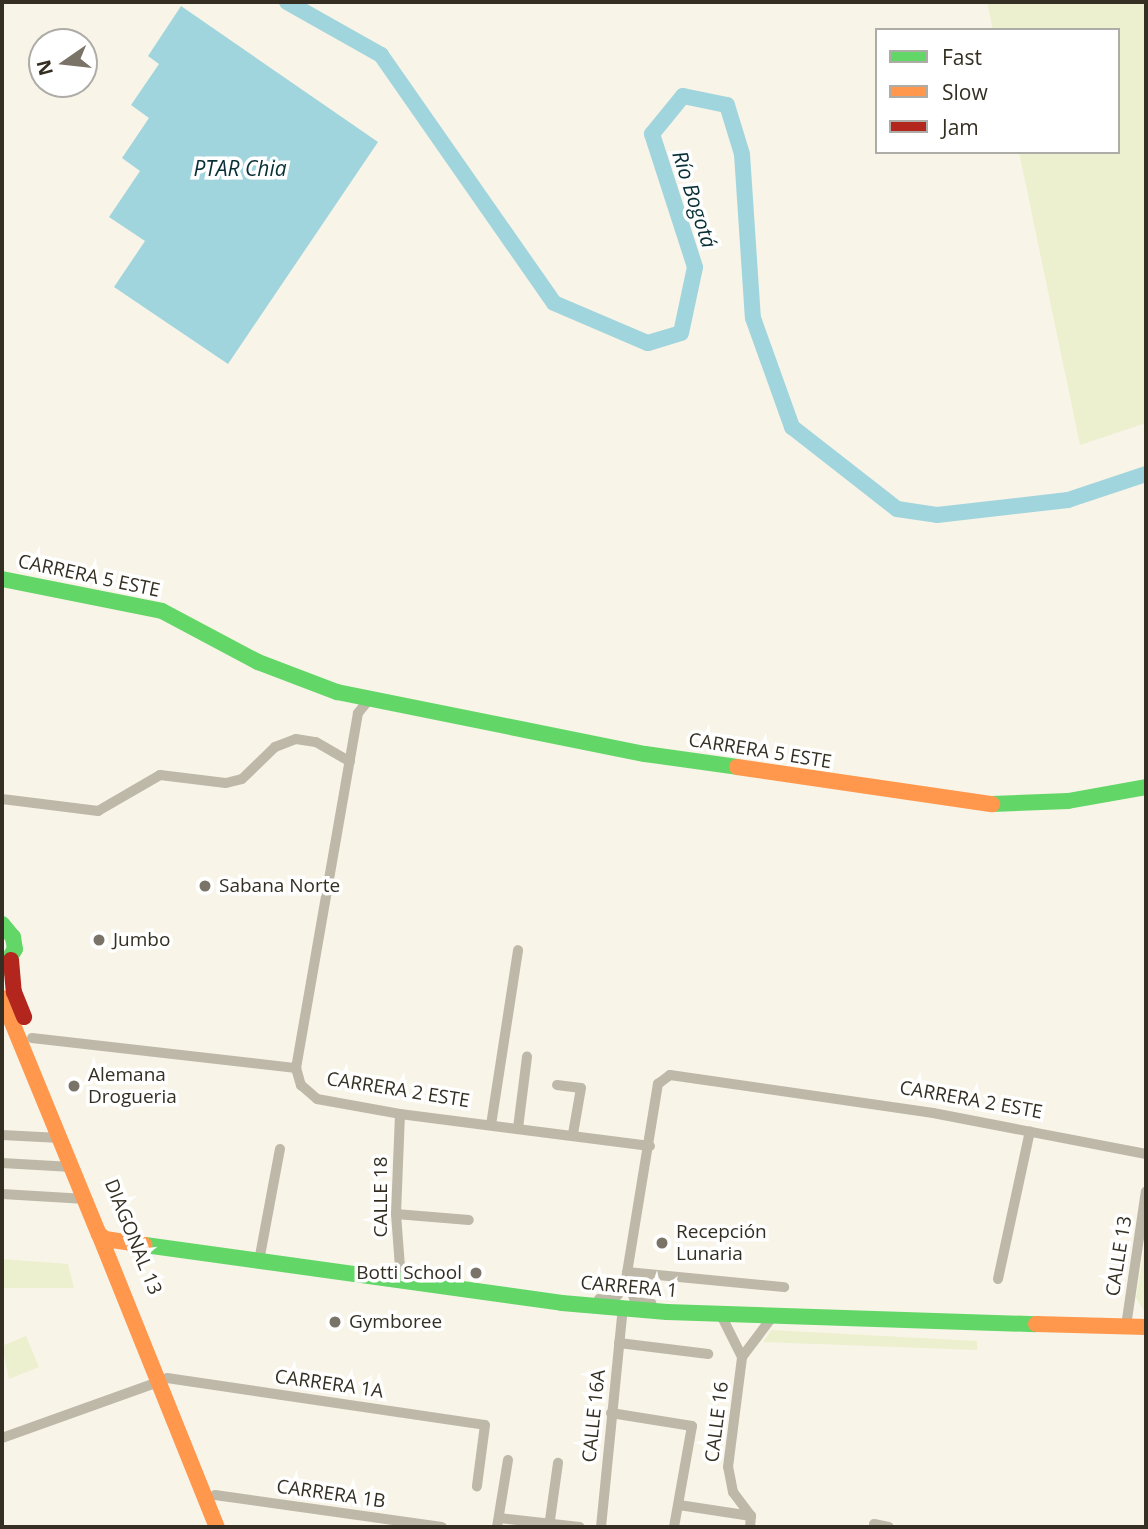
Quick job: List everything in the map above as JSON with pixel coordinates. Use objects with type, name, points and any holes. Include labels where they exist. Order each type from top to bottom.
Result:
[{"type":"main road","name":"CARRERA 5 ESTE","points":[[2,579],[162,611],[247,657],[347,695],[370,697],[645,754],[965,802],[1068,801],[1146,787]]},
{"type":"main road","name":"DIAGONAL 13","points":[[2,924],[13,937],[6,964],[14,992],[17,1035],[106,1237],[216,1527]]},
{"type":"main road","name":"DIAGONAL 13","points":[[2,998],[72,1167],[106,1237]]},
{"type":"main road","name":"CARRERA 1","points":[[106,1237],[562,1303],[721,1315],[1146,1327]]},
{"type":"main road","name":"DIAGONAL 13","points":[[162,1380],[228,1527]]},
{"type":"street","points":[[347,695],[358,713]]},
{"type":"street","points":[[17,1035],[296,1068],[358,713],[370,697]]},
{"type":"street","points":[[2,799],[98,811],[160,775],[226,783],[242,779],[275,747],[296,739],[316,742],[350,762]]},
{"type":"street","points":[[491,1125],[518,950]]},
{"type":"street","points":[[518,1128],[527,1057]]},
{"type":"street","name":"CARRERA 2 ESTE","points":[[296,1068],[301,1085],[317,1099],[400,1114],[573,1134],[650,1146],[657,1084],[662,1077],[933,1112],[1146,1154]]},
{"type":"street","points":[[557,1085],[581,1088],[573,1134]]},
{"type":"street","name":"CALLE 18","points":[[400,1114],[396,1214],[401,1280]]},
{"type":"street","points":[[998,1279],[1030,1131]]},
{"type":"street","points":[[2,1135],[61,1138]]},
{"type":"street","points":[[562,1303],[613,1298],[627,1276],[650,1146]]},
{"type":"street","points":[[259,1261],[279,1149]]},
{"type":"street","points":[[2,1163],[72,1167]]},
{"type":"street","name":"CALLE 13","points":[[1126,1326],[1146,1191]]},
{"type":"street","points":[[2,1194],[86,1199]]},
{"type":"street","points":[[396,1214],[469,1220]]},
{"type":"street","points":[[627,1276],[784,1287]]},
{"type":"street","points":[[627,1276],[634,1298],[667,1312]]},
{"type":"street","name":"CALLE 16A","points":[[601,1527],[623,1308]]},
{"type":"street","name":"CALLE 16","points":[[721,1315],[742,1357]]},
{"type":"street","name":"CALLE 16","points":[[751,1522],[733,1492],[728,1472],[742,1357],[773,1316]]},
{"type":"street","points":[[619,1343],[708,1354]]},
{"type":"street","name":"CARRERA 1A","points":[[2,1438],[162,1380],[485,1425],[477,1486]]},
{"type":"street","name":"CALLE 16","points":[[611,1413],[692,1426],[674,1527]]},
{"type":"street","points":[[508,1460],[498,1522],[580,1527]]},
{"type":"street","points":[[549,1525],[558,1462]]},
{"type":"street","name":"CARRERA 1B","points":[[215,1495],[442,1527]]},
{"type":"street","points":[[679,1505],[751,1522]]},
{"type":"street","points":[[874,1524],[889,1527]]},
{"type":"green space","points":[[987,2],[1146,2],[1146,423],[1080,445],[1019,154],[1120,154],[1120,28],[993,28]]},
{"type":"green space","points":[[1146,1238],[1146,1314],[1136,1298]]},
{"type":"green space","points":[[2,1259],[68,1264],[74,1288],[2,1288]]},
{"type":"green space","points":[[771,1330],[977,1341],[977,1350],[763,1342]]},
{"type":"green space","points":[[26,1336],[39,1367],[9,1379],[2,1346]]},
{"type":"water","name":"PTAR Chia","points":[[181,6],[378,142],[228,364],[114,287],[145,241],[109,217],[140,171],[122,158],[149,118],[131,105],[159,64],[148,56]]},
{"type":"waterway","name":"Río Bogotá","points":[[287,2],[381,55],[554,303],[648,343],[681,333],[695,267],[652,134],[683,96],[727,105],[742,154],[753,318],[792,427],[897,509],[937,515],[1068,500],[1146,474]]},
{"type":"traffic: fast","points":[[2,579],[162,611],[258,662],[337,692],[645,754],[737,767]]},
{"type":"traffic: fast","points":[[992,804],[1068,801],[1146,787]]},
{"type":"traffic: fast","points":[[2,924],[13,937],[15,949],[3,968]]},
{"type":"traffic: fast","points":[[145,1245],[562,1303],[667,1312],[1036,1324]]},
{"type":"traffic: slow","points":[[737,767],[992,804]]},
{"type":"traffic: slow","points":[[2,998],[99,1234],[105,1239],[145,1245]]},
{"type":"traffic: slow","points":[[99,1234],[217,1527]]},
{"type":"traffic: slow","points":[[1036,1324],[1146,1327]]},
{"type":"traffic: jam","points":[[11,960],[14,992],[24,1017]]},
{"type":"place","name":"Sabana Norte","points":[[205,886]]},
{"type":"place","name":"Jumbo","points":[[99,940]]},
{"type":"place","name":"Alemana Drogueria","points":[[74,1086]]},
{"type":"place","name":"Recepción Lunaria","points":[[662,1243]]},
{"type":"place","name":"Botti School","points":[[476,1273]]},
{"type":"place","name":"Gymboree","points":[[335,1322]]}]
